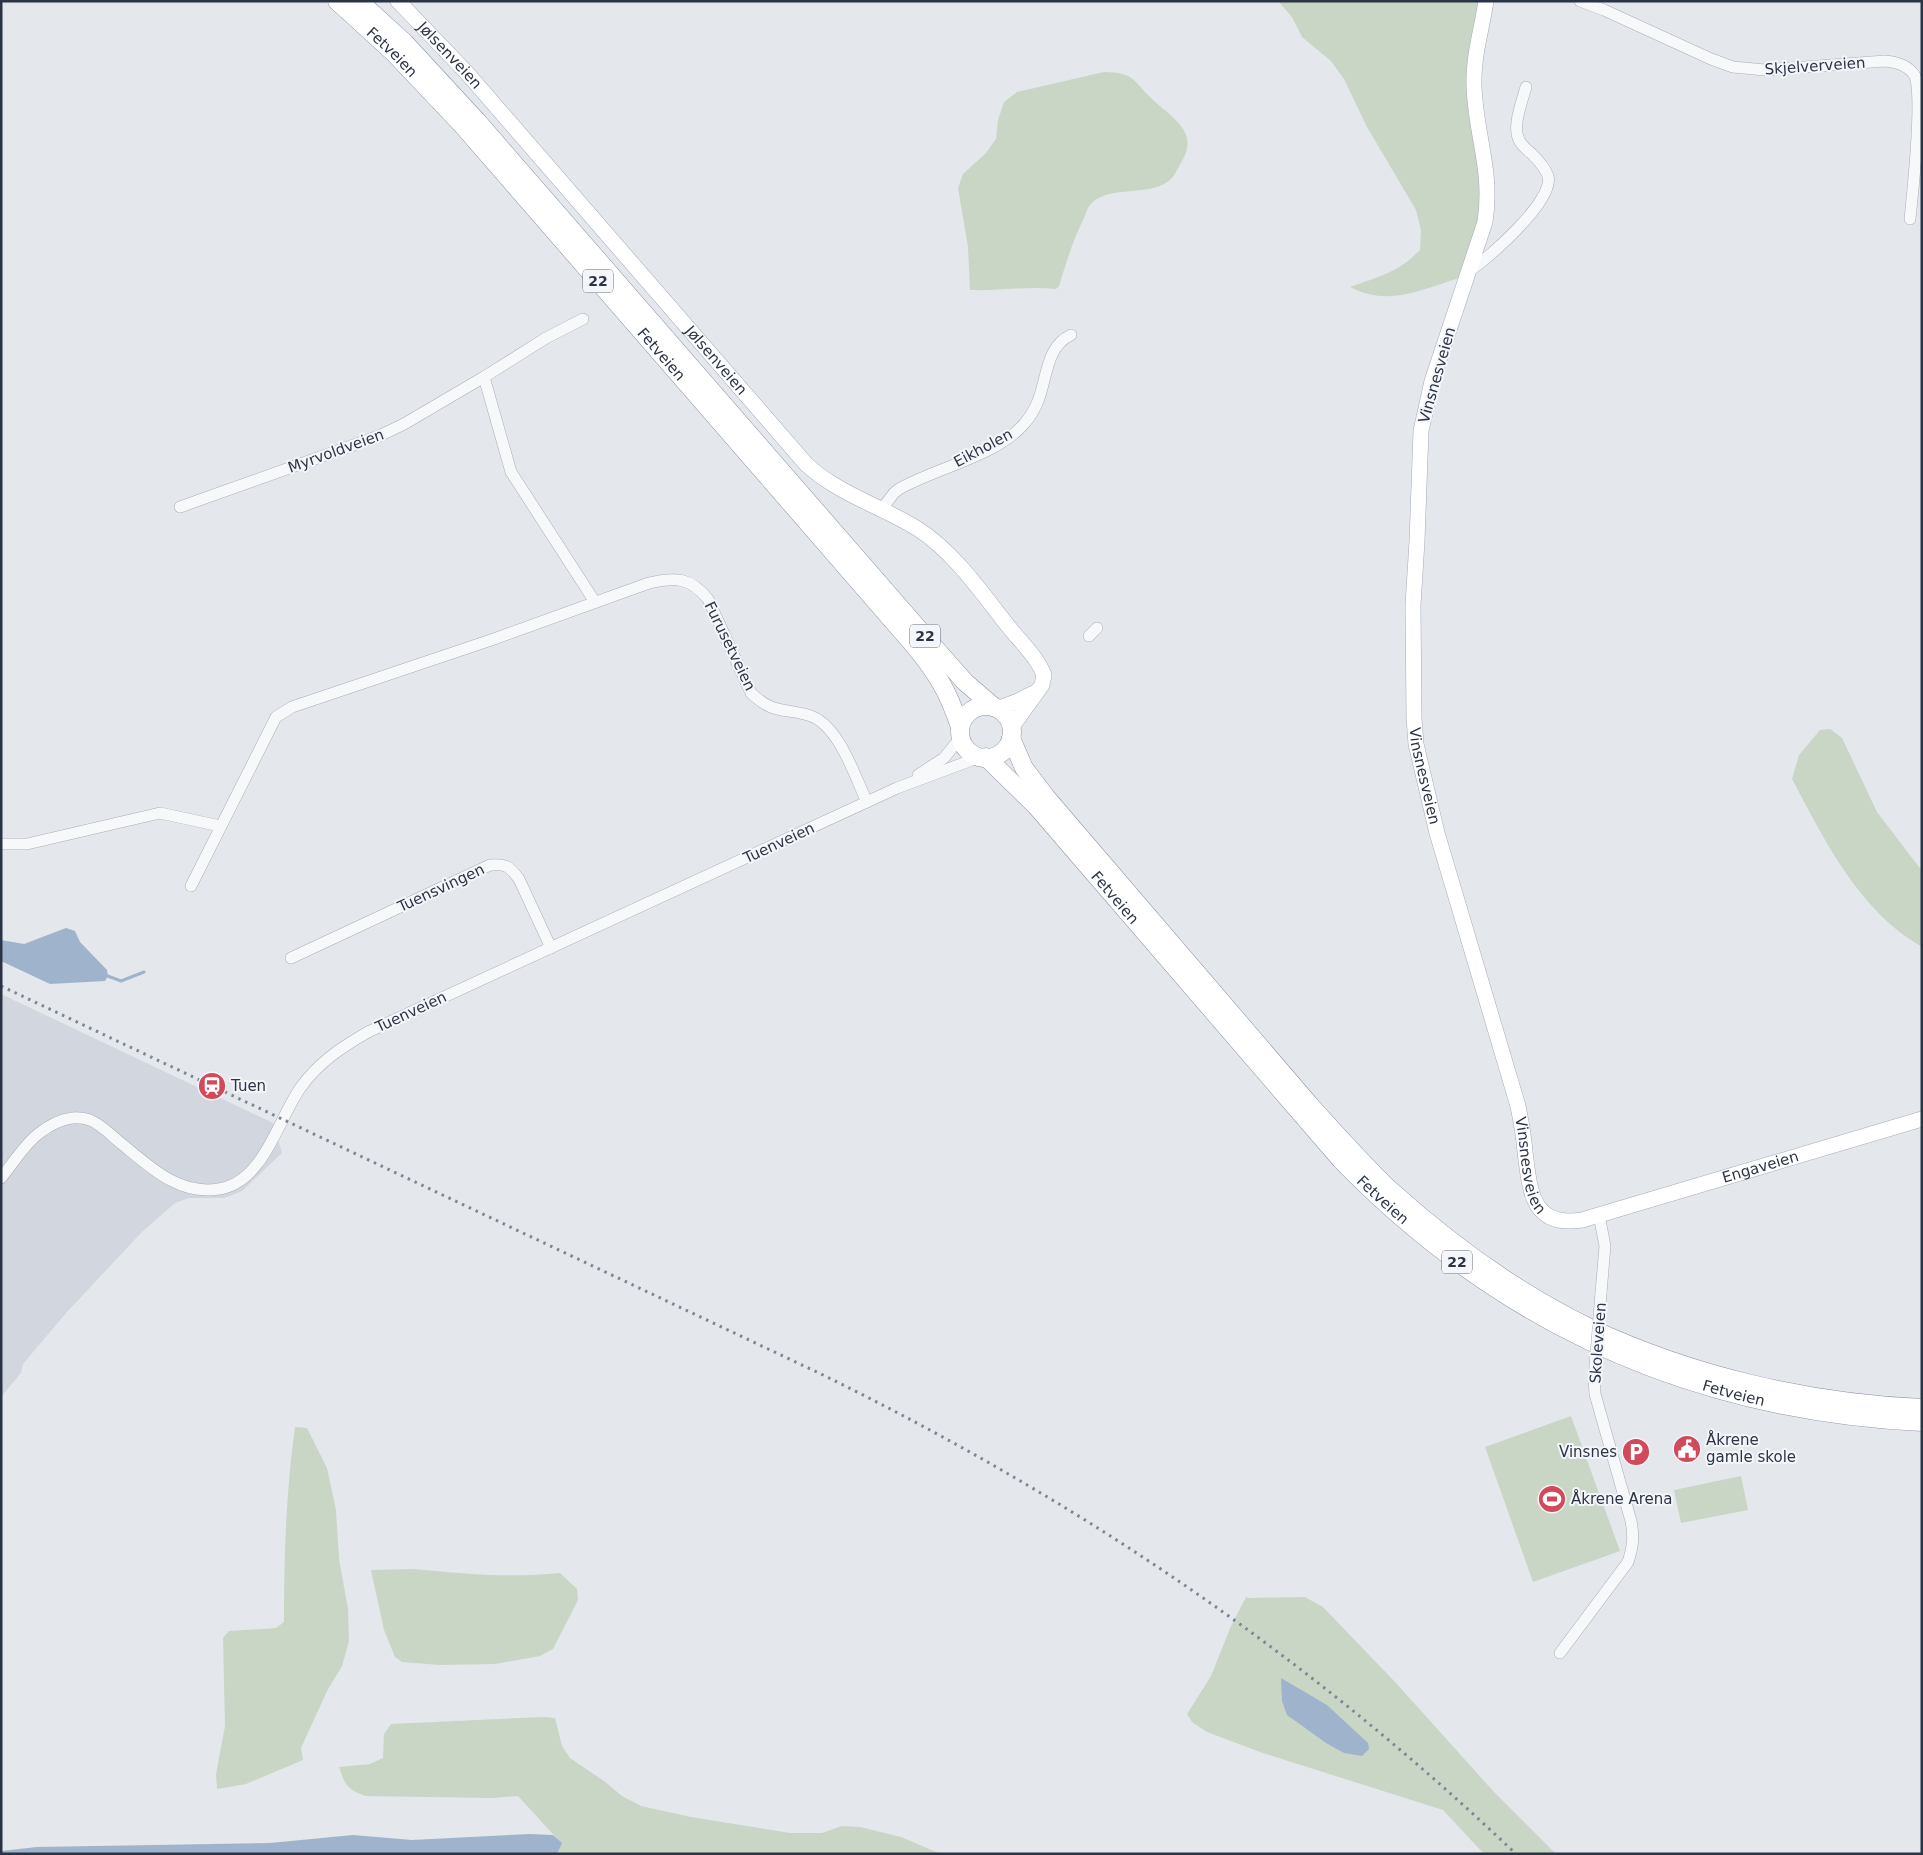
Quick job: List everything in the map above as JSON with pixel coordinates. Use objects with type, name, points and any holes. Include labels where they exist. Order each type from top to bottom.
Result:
[{"type":"highway","name":"Fetveien","points":[[337,1],[394,53],[464,127],[912,643],[949,696],[960,732]]},
{"type":"highway","name":"Fetveien","points":[[359,1],[405,43],[465,106],[949,664],[970,687],[996,708]]},
{"type":"highway","points":[[960,732],[967,714],[972,710],[987,706],[996,708]]},
{"type":"highway","name":"22","points":[[996,708],[1006,716],[1011,733]]},
{"type":"highway","name":"22","points":[[960,732],[967,750],[983,757]]},
{"type":"highway","name":"Fetveien","points":[[1011,733],[1024,768],[1046,797],[1309,1104],[1372,1172],[1446,1236],[1495,1272],[1537,1298],[1589,1327],[1661,1357],[1738,1380],[1804,1395],[1871,1405],[1922,1408]]},
{"type":"highway","points":[[983,757],[994,756],[1002,752],[1008,745],[1011,733]]},
{"type":"highway","name":"Fetveien","points":[[983,757],[1036,806],[1341,1160],[1381,1200],[1453,1259],[1513,1300],[1570,1333],[1656,1370],[1734,1394],[1801,1409],[1869,1418],[1922,1422]]},
{"type":"main road","name":"Jølsenveien","points":[[398,1],[467,72],[806,464],[831,484],[928,536],[958,564],[1039,666],[1045,678],[1011,733]]},
{"type":"main road","name":"Vinsnesveien","points":[[1486,1],[1475,60],[1474,86],[1487,173],[1487,204],[1484,222],[1469,271],[1432,381],[1421,431],[1413,605],[1416,744],[1436,833],[1518,1106],[1533,1199],[1547,1216],[1562,1221],[1582,1220],[1599,1215]]},
{"type":"main road","points":[[996,708],[1018,701],[1038,691]]},
{"type":"main road","name":"Engaveien","points":[[1599,1215],[1922,1119]]},
{"type":"street","name":"Skjelverveien","points":[[1580,1],[1733,67],[1765,70],[1885,61],[1898,63],[1908,68],[1915,75],[1918,83],[1921,110],[1919,154],[1910,219]]},
{"type":"street","points":[[1469,271],[1495,251],[1524,222],[1548,186],[1548,176],[1545,170],[1522,145],[1517,135],[1517,126],[1526,87]]},
{"type":"street","name":"Myrvoldveien","points":[[180,507],[379,436],[404,424],[546,338],[583,319]]},
{"type":"street","name":"Eikholen","points":[[881,510],[899,489],[976,455],[1005,440],[1019,429],[1030,417],[1038,402],[1053,353],[1062,341],[1071,335]]},
{"type":"street","points":[[484,377],[511,472],[595,602]]},
{"type":"street","name":"Furusetveien","points":[[190,886],[276,717],[292,707],[658,581],[675,580],[690,583],[704,595],[712,608],[751,693],[763,704],[779,710],[808,715],[821,720],[836,736],[867,802]]},
{"type":"street","name":"Tuenveien","points":[[897,788],[944,758],[960,732]]},
{"type":"street","name":"Tuenveien","points":[[1,1178],[35,1136],[54,1123],[65,1119],[78,1118],[90,1120],[105,1129],[150,1167],[175,1183],[189,1189],[222,1189],[237,1183],[255,1167],[271,1142],[300,1088],[326,1059],[368,1032],[897,788],[983,757]]},
{"type":"street","points":[[1,844],[27,844],[160,813],[220,826]]},
{"type":"street","name":"Tuensvingen","points":[[291,958],[490,865],[504,864],[511,869],[518,879],[551,948]]},
{"type":"street","name":"Skoleveien","points":[[1560,1653],[1628,1562],[1633,1548],[1634,1534],[1631,1521],[1595,1394],[1594,1378],[1604,1246],[1599,1215]]},
{"type":"shaded area","name":"Tuen","points":[[1,994],[273,1123],[282,1153],[242,1191],[224,1198],[189,1198],[175,1203],[142,1232],[66,1313],[23,1364],[21,1373],[1,1397]]},
{"type":"green space","points":[[1278,1],[1486,1],[1473,85],[1484,214],[1459,278],[1418,291],[1391,296],[1364,293],[1350,287],[1396,269],[1420,250],[1421,230],[1416,210],[1367,127],[1344,79],[1331,61],[1302,37],[1292,17]]},
{"type":"green space","points":[[1104,72],[1127,75],[1174,118],[1185,132],[1187,150],[1175,174],[1163,184],[1153,188],[1108,194],[1098,198],[1090,205],[1073,243],[1059,286],[1056,289],[970,290],[968,247],[958,188],[963,174],[986,153],[996,139],[998,120],[1004,102],[1017,92]]},
{"type":"green space","points":[[1830,729],[1842,738],[1877,812],[1922,871],[1922,947],[1900,932],[1862,894],[1831,850],[1792,779],[1799,755],[1820,730]]},
{"type":"green space","name":"Åkrene Arena","points":[[1571,1416],[1620,1551],[1533,1582],[1485,1447]]},
{"type":"green space","points":[[295,1427],[307,1428],[327,1468],[336,1510],[339,1559],[348,1609],[349,1641],[342,1666],[327,1691],[301,1748],[303,1760],[246,1784],[217,1789],[216,1774],[225,1726],[223,1638],[229,1631],[276,1628],[284,1622],[286,1524],[289,1475]]},
{"type":"green space","points":[[1741,1476],[1748,1510],[1681,1523],[1674,1490]]},
{"type":"green space","points":[[414,1569],[505,1575],[560,1573],[577,1589],[578,1600],[553,1649],[540,1656],[495,1664],[440,1665],[402,1662],[395,1657],[384,1630],[371,1570]]},
{"type":"green space","points":[[1246,1597],[1305,1597],[1323,1607],[1396,1683],[1494,1792],[1556,1854],[1484,1854],[1443,1810],[1263,1753],[1207,1732],[1192,1722],[1187,1714],[1211,1676],[1231,1626]]},
{"type":"green space","points":[[555,1718],[562,1746],[570,1758],[622,1796],[641,1806],[691,1817],[790,1833],[822,1833],[842,1826],[860,1827],[901,1837],[941,1854],[557,1854],[561,1843],[518,1796],[492,1798],[365,1796],[348,1786],[339,1767],[370,1764],[383,1758],[384,1734],[391,1724]]},
{"type":"water","points":[[66,928],[75,931],[80,942],[107,970],[108,976],[105,981],[50,984],[1,961],[1,940],[24,944]]},
{"type":"water","points":[[1281,1678],[1327,1705],[1368,1743],[1369,1749],[1362,1756],[1344,1753],[1326,1743],[1287,1715],[1282,1701]]},
{"type":"water","points":[[530,1834],[553,1835],[562,1843],[557,1854],[1,1854],[1,1851],[37,1847],[270,1843],[353,1835],[412,1840]]},
{"type":"waterway","points":[[105,975],[121,981],[144,972]]},
{"type":"railway","points":[[1,986],[821,1374],[917,1423],[1009,1475],[1100,1529],[1187,1587],[1273,1648],[1356,1713],[1437,1781],[1516,1854]]},
{"type":"place","name":"Tuen","points":[[212,1086]]},
{"type":"place","name":"Åkrene gamle skole","points":[[1687,1449]]},
{"type":"place","name":"Vinsnes","points":[[1636,1452]]},
{"type":"place","name":"Åkrene Arena","points":[[1552,1499]]}]
